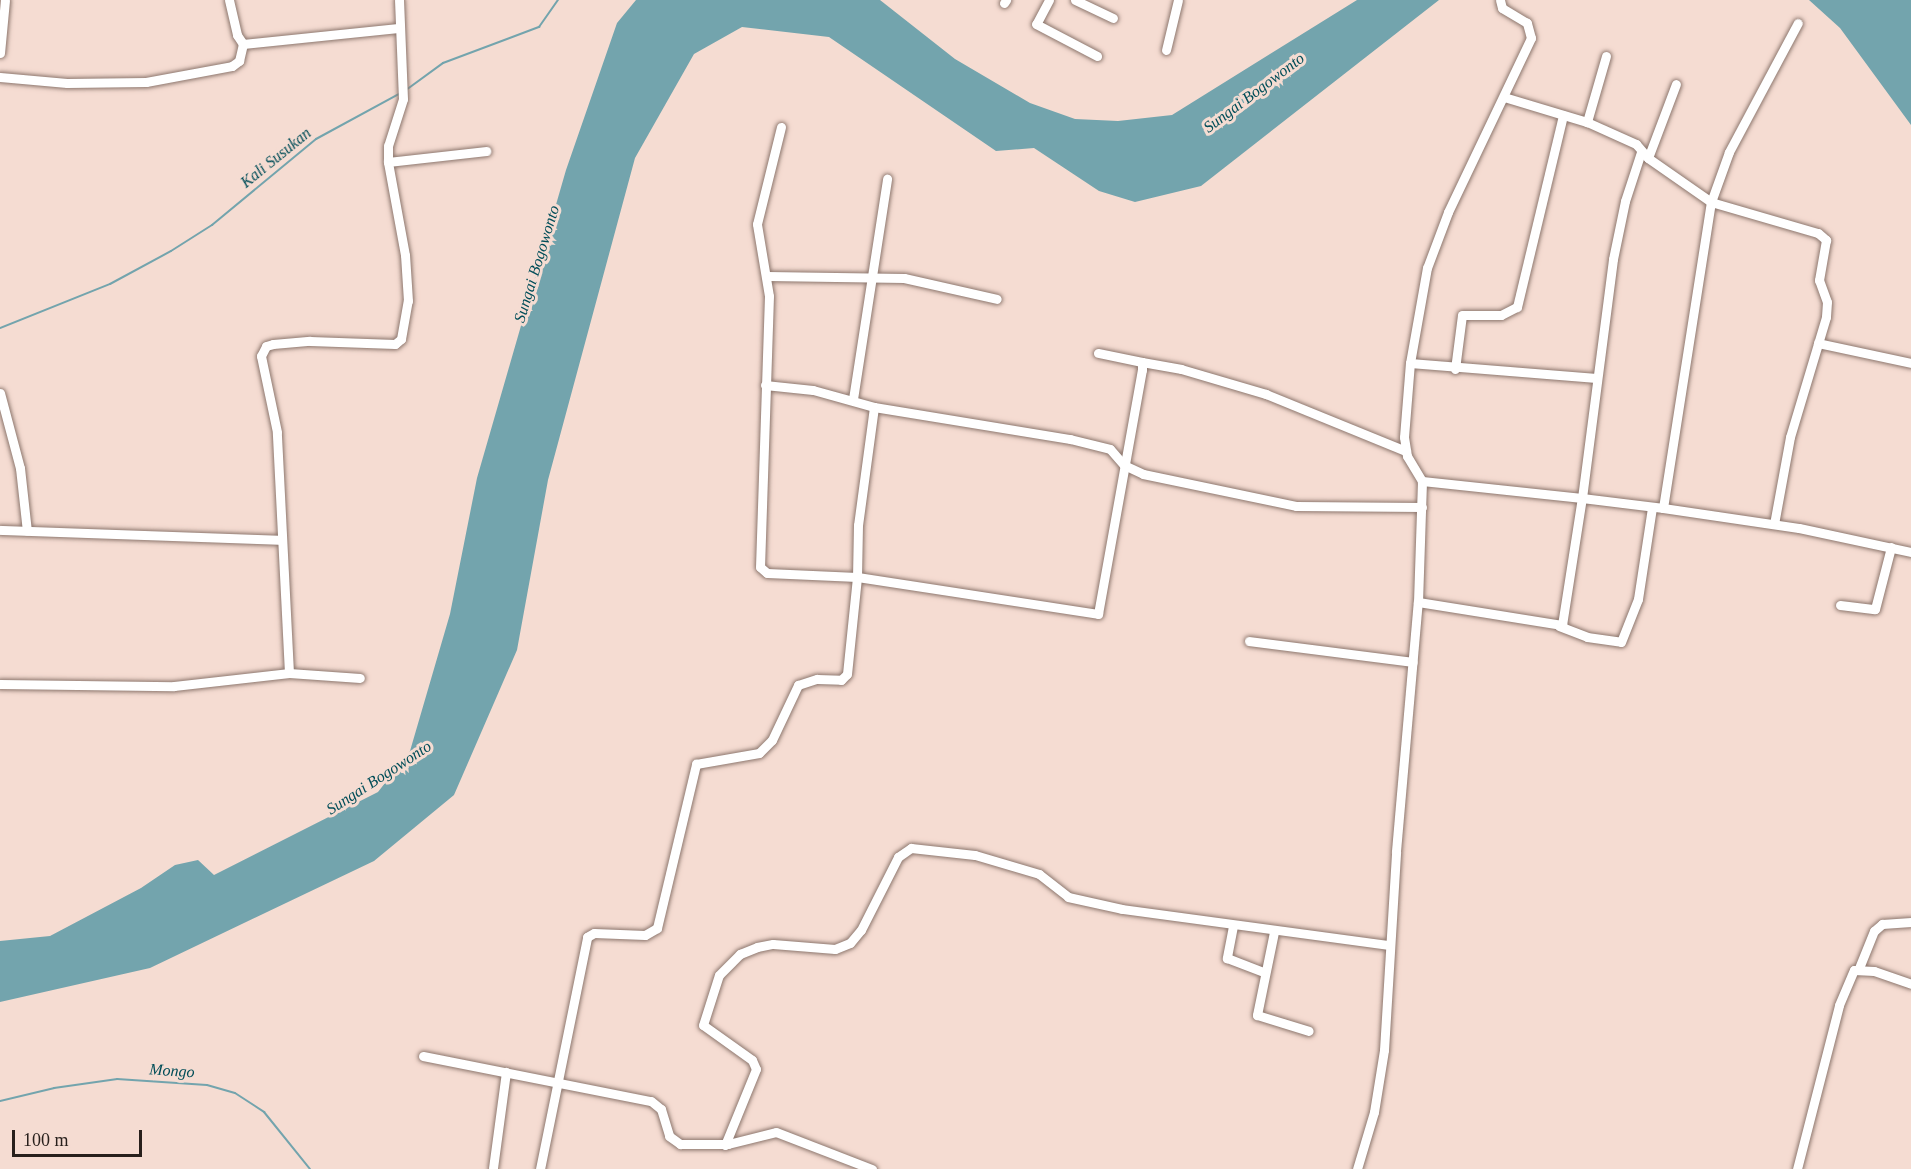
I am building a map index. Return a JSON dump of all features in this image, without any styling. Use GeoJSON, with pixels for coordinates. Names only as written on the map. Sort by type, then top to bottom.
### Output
{"type":"FeatureCollection","features":[{"type":"Feature","properties":{"kind":"street"},"geometry":{"type":"LineString","coordinates":[[0,53],[5,0]]}},
{"type":"Feature","properties":{"kind":"street"},"geometry":{"type":"LineString","coordinates":[[0,77],[67,83],[146,82],[232,66],[239,61],[243,44],[237,35],[229,0]]}},
{"type":"Feature","properties":{"kind":"street"},"geometry":{"type":"LineString","coordinates":[[289,673],[277,432],[261,356],[266,346],[273,344],[310,341],[395,345],[402,339],[408,301],[405,255],[388,162],[388,146],[403,99],[398,28],[399,0]]}},
{"type":"Feature","properties":{"kind":"street"},"geometry":{"type":"LineString","coordinates":[[1049,0],[1036,24],[1098,56]]}},
{"type":"Feature","properties":{"kind":"street"},"geometry":{"type":"LineString","coordinates":[[1075,0],[1113,18]]}},
{"type":"Feature","properties":{"kind":"street"},"geometry":{"type":"LineString","coordinates":[[1166,50],[1178,0]]}},
{"type":"Feature","properties":{"kind":"street"},"geometry":{"type":"LineString","coordinates":[[1357,1169],[1379,1087],[1418,602],[1422,481],[1406,451],[1410,363],[1427,268],[1448,212],[1531,38],[1527,23],[1502,8],[1500,0]]}},
{"type":"Feature","properties":{"kind":"street"},"geometry":{"type":"LineString","coordinates":[[1663,508],[1711,202],[1729,152],[1798,23]]}},
{"type":"Feature","properties":{"kind":"street"},"geometry":{"type":"LineString","coordinates":[[243,44],[398,28]]}},
{"type":"Feature","properties":{"kind":"street"},"geometry":{"type":"LineString","coordinates":[[1587,122],[1606,56]]}},
{"type":"Feature","properties":{"kind":"street"},"geometry":{"type":"LineString","coordinates":[[1560,626],[1564,621],[1613,259],[1625,201],[1676,84]]}},
{"type":"Feature","properties":{"kind":"street"},"geometry":{"type":"LineString","coordinates":[[1504,97],[1587,122],[1636,144],[1644,155],[1711,202],[1818,233],[1826,240],[1818,280],[1827,302],[1818,343],[1790,437],[1774,524]]}},
{"type":"Feature","properties":{"kind":"street"},"geometry":{"type":"LineString","coordinates":[[1455,369],[1462,315],[1501,315],[1517,307],[1563,115]]}},
{"type":"Feature","properties":{"kind":"street"},"geometry":{"type":"LineString","coordinates":[[781,128],[757,224],[767,276],[761,569],[767,573],[857,577],[1098,614],[1142,363]]}},
{"type":"Feature","properties":{"kind":"street"},"geometry":{"type":"LineString","coordinates":[[388,162],[486,151]]}},
{"type":"Feature","properties":{"kind":"street"},"geometry":{"type":"LineString","coordinates":[[853,399],[874,278],[887,179]]}},
{"type":"Feature","properties":{"kind":"street"},"geometry":{"type":"LineString","coordinates":[[767,276],[904,278],[997,299]]}},
{"type":"Feature","properties":{"kind":"street"},"geometry":{"type":"LineString","coordinates":[[1818,343],[1911,363]]}},
{"type":"Feature","properties":{"kind":"street"},"geometry":{"type":"LineString","coordinates":[[1098,353],[1181,369],[1266,394],[1406,451]]}},
{"type":"Feature","properties":{"kind":"street"},"geometry":{"type":"LineString","coordinates":[[1410,363],[1455,369],[1596,378]]}},
{"type":"Feature","properties":{"kind":"street"},"geometry":{"type":"LineString","coordinates":[[765,386],[853,399],[874,407],[1070,439],[1110,449],[1124,465],[1143,474],[1296,506],[1422,507]]}},
{"type":"Feature","properties":{"kind":"street"},"geometry":{"type":"LineString","coordinates":[[0,393],[20,468],[27,531]]}},
{"type":"Feature","properties":{"kind":"street"},"geometry":{"type":"LineString","coordinates":[[540,1169],[584,941],[590,934],[645,935],[657,928],[696,764],[759,753],[772,741],[798,685],[846,676],[857,577],[858,525],[874,407]]}},
{"type":"Feature","properties":{"kind":"street"},"geometry":{"type":"LineString","coordinates":[[1422,481],[1663,508],[1774,524],[1911,552]]}},
{"type":"Feature","properties":{"kind":"street"},"geometry":{"type":"LineString","coordinates":[[1418,602],[1560,626],[1587,637],[1621,642],[1638,599],[1652,507]]}},
{"type":"Feature","properties":{"kind":"street"},"geometry":{"type":"LineString","coordinates":[[0,530],[281,540]]}},
{"type":"Feature","properties":{"kind":"street"},"geometry":{"type":"LineString","coordinates":[[1840,604],[1875,609],[1891,547]]}},
{"type":"Feature","properties":{"kind":"street"},"geometry":{"type":"LineString","coordinates":[[1250,641],[1413,662]]}},
{"type":"Feature","properties":{"kind":"street"},"geometry":{"type":"LineString","coordinates":[[0,684],[174,686],[289,673],[360,678]]}},
{"type":"Feature","properties":{"kind":"street"},"geometry":{"type":"LineString","coordinates":[[725,1145],[756,1069],[752,1060],[703,1025],[719,975],[740,954],[757,947],[772,944],[835,948],[850,943],[861,930],[898,857],[906,850],[917,847],[975,855],[1039,874],[1068,897],[1233,926],[1389,945]]}},
{"type":"Feature","properties":{"kind":"street"},"geometry":{"type":"LineString","coordinates":[[1860,968],[1874,931],[1882,924],[1911,922]]}},
{"type":"Feature","properties":{"kind":"street"},"geometry":{"type":"LineString","coordinates":[[1233,926],[1227,958],[1264,972]]}},
{"type":"Feature","properties":{"kind":"street"},"geometry":{"type":"LineString","coordinates":[[1274,932],[1257,1015],[1309,1031]]}},
{"type":"Feature","properties":{"kind":"street"},"geometry":{"type":"LineString","coordinates":[[1797,1169],[1839,1005],[1854,970],[1860,968],[1911,984]]}},
{"type":"Feature","properties":{"kind":"street"},"geometry":{"type":"LineString","coordinates":[[423,1056],[651,1101],[661,1109],[672,1139],[687,1145],[725,1145],[776,1132],[872,1169]]}},
{"type":"Feature","properties":{"kind":"street"},"geometry":{"type":"LineString","coordinates":[[493,1168],[506,1072]]}},
{"type":"Feature","properties":{"kind":"water","name":"Sungai Bogowonto"},"geometry":{"type":"Polygon","coordinates":[[[636,0],[880,0],[955,59],[1030,103],[1075,119],[1118,121],[1172,115],[1357,0],[1439,0],[1201,186],[1135,202],[1099,191],[1034,148],[996,151],[829,37],[742,27],[694,54],[635,158],[548,480],[517,650],[454,795],[374,861],[150,968],[0,1002],[0,941],[50,936],[141,888],[175,865],[198,860],[214,875],[378,792],[410,751],[450,614],[477,478],[566,170],[617,23],[636,0]]]}},
{"type":"Feature","properties":{"kind":"water"},"geometry":{"type":"Polygon","coordinates":[[[1809,0],[1911,0],[1911,125],[1840,28],[1809,0]]]}},
{"type":"Feature","properties":{"kind":"waterway","name":"Kali Susukan"},"geometry":{"type":"LineString","coordinates":[[406,90],[443,63],[539,27],[558,0]]}},
{"type":"Feature","properties":{"kind":"waterway","name":"Kali Susukan"},"geometry":{"type":"LineString","coordinates":[[0,328],[110,284],[171,251],[212,225],[316,139],[399,94]]}},
{"type":"Feature","properties":{"kind":"waterway","name":"Mongo"},"geometry":{"type":"LineString","coordinates":[[0,1101],[54,1088],[117,1079],[207,1085],[235,1093],[264,1112],[310,1169]]}}]}
